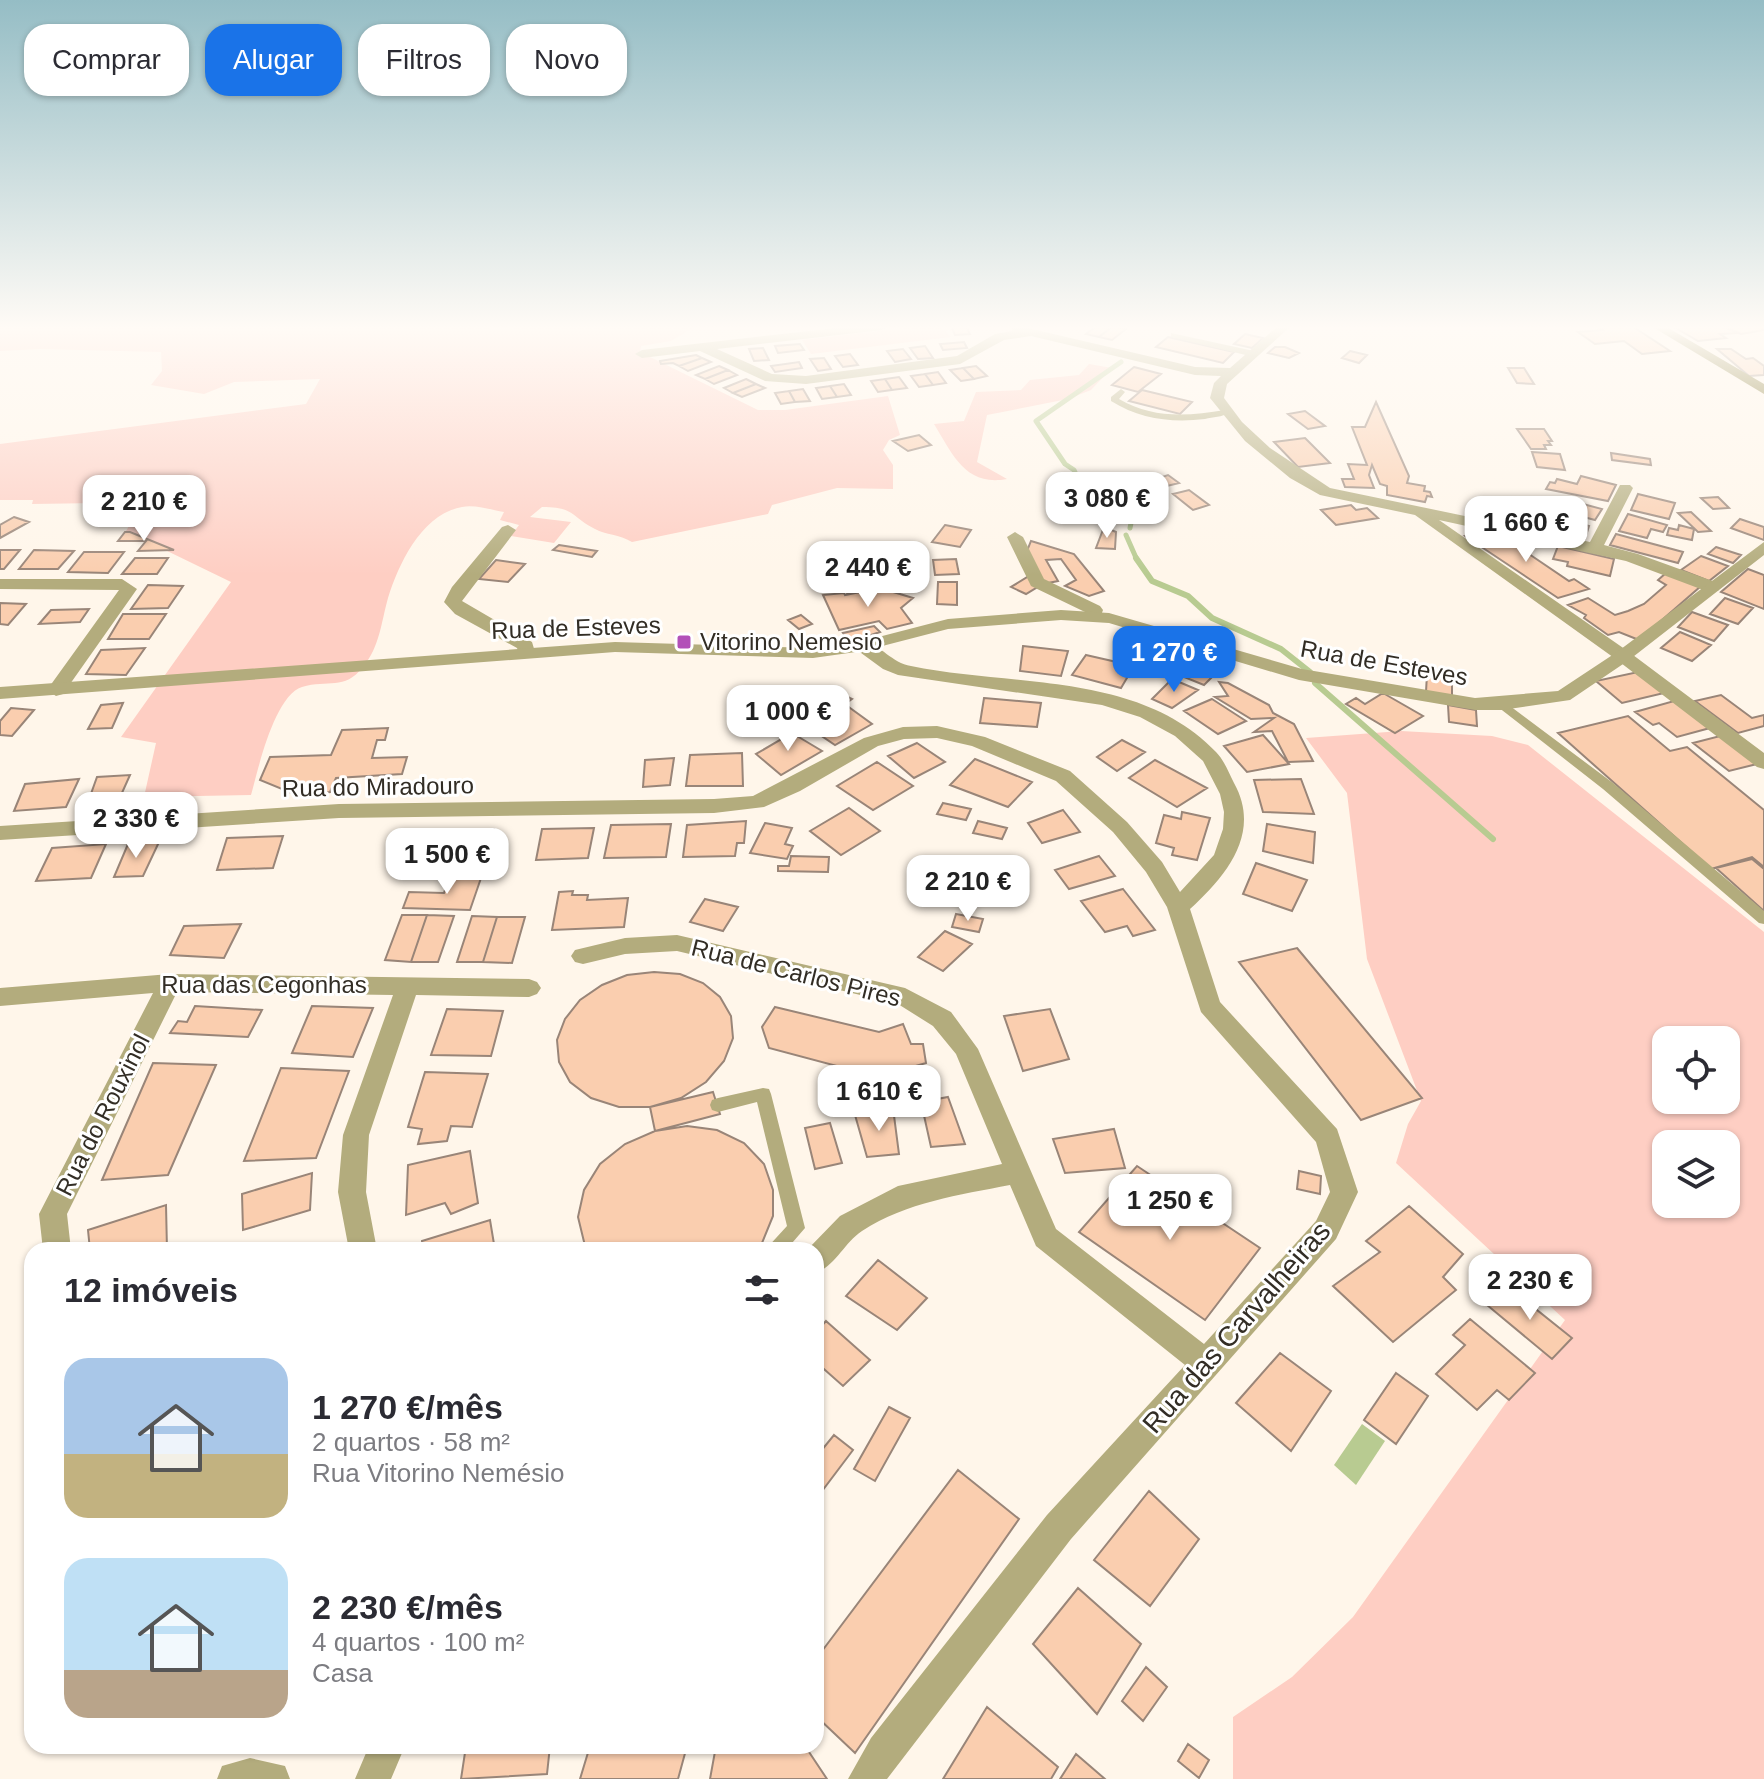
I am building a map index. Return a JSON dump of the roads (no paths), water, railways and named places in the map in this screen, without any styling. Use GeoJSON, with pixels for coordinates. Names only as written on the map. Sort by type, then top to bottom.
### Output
{"type":"FeatureCollection","features":[{"type":"Feature","properties":{"kind":"street"},"geometry":{"type":"LineString","coordinates":[[1223,409],[1298,479],[1325,492],[1632,557],[1712,587]]}},
{"type":"Feature","properties":{"kind":"street"},"geometry":{"type":"LineString","coordinates":[[1595,548],[1625,488]]}},
{"type":"Feature","properties":{"kind":"street"},"geometry":{"type":"LineString","coordinates":[[1418,513],[1623,656],[1764,763]]}},
{"type":"Feature","properties":{"kind":"street"},"geometry":{"type":"LineString","coordinates":[[508,530],[458,591],[453,602],[461,610],[526,646],[526,652]]}},
{"type":"Feature","properties":{"kind":"street"},"geometry":{"type":"LineString","coordinates":[[1015,537],[1037,582],[1094,610],[1093,617]]}},
{"type":"Feature","properties":{"kind":"street","name":"Rua de Esteves"},"geometry":{"type":"LineString","coordinates":[[0,693],[615,647],[813,653],[863,646],[948,624],[1061,615],[1093,617],[1151,629],[1299,674],[1475,704],[1502,704],[1563,696],[1623,656],[1764,547]]}},
{"type":"Feature","properties":{"kind":"street"},"geometry":{"type":"LineString","coordinates":[[0,584],[122,584],[128,589],[56,690]]}},
{"type":"Feature","properties":{"kind":"street"},"geometry":{"type":"LineString","coordinates":[[863,646],[894,668],[975,683],[1081,694],[1136,708],[1186,735],[1222,771],[1236,812],[1229,844],[1215,873],[1178,907]]}},
{"type":"Feature","properties":{"kind":"street","name":"Rua das Carvalheiras"},"geometry":{"type":"LineString","coordinates":[[757,802],[793,786],[871,742],[903,733],[937,732],[978,741],[1063,776],[1120,827],[1154,867],[1178,907],[1209,1006],[1328,1137],[1344,1192],[1326,1230],[1059,1527],[884,1751],[866,1779]]}},
{"type":"Feature","properties":{"kind":"street","name":"Rua do Miradouro"},"geometry":{"type":"LineString","coordinates":[[0,833],[339,811],[683,807],[757,802]]}},
{"type":"Feature","properties":{"kind":"street","name":"Rua de Carlos Pires"},"geometry":{"type":"LineString","coordinates":[[583,956],[625,946],[677,943],[905,997],[942,1019],[966,1049],[1046,1237],[1207,1364]]}},
{"type":"Feature","properties":{"kind":"street","name":"Rua das Cegonhas"},"geometry":{"type":"LineString","coordinates":[[0,997],[170,983],[529,988]]}},
{"type":"Feature","properties":{"kind":"street","name":"Rua do Rouxinol"},"geometry":{"type":"LineString","coordinates":[[56,1242],[53,1214],[170,983]]}},
{"type":"Feature","properties":{"kind":"street"},"geometry":{"type":"LineString","coordinates":[[361,1242],[352,1192],[356,1135],[408,985]]}},
{"type":"Feature","properties":{"kind":"street"},"geometry":{"type":"LineString","coordinates":[[824,1252],[850,1224],[908,1194],[1018,1172]]}},
{"type":"Feature","properties":{"kind":"street"},"geometry":{"type":"LineString","coordinates":[[373,1779],[384,1754]]}},
{"type":"Feature","properties":{"kind":"street"},"geometry":{"type":"LineString","coordinates":[[235,1779],[250,1776],[272,1779]]}},
{"type":"Feature","properties":{"kind":"lane"},"geometry":{"type":"LineString","coordinates":[[1128,409],[1156,417],[1182,419],[1225,413]]}},
{"type":"Feature","properties":{"kind":"lane"},"geometry":{"type":"LineString","coordinates":[[1502,704],[1608,786],[1764,919]]}},
{"type":"Feature","properties":{"kind":"lane"},"geometry":{"type":"LineString","coordinates":[[718,1105],[763,1094],[796,1228],[782,1242]]}},
{"type":"Feature","properties":{"kind":"waterway"},"geometry":{"type":"LineString","coordinates":[[1053,409],[1036,421],[1065,464],[1074,470],[1082,488],[1131,523],[1130,528]]}},
{"type":"Feature","properties":{"kind":"waterway"},"geometry":{"type":"LineString","coordinates":[[1126,535],[1136,558]]}},
{"type":"Feature","properties":{"kind":"waterway"},"geometry":{"type":"LineString","coordinates":[[1136,558],[1152,581],[1188,596],[1212,618],[1281,649],[1310,672]]}},
{"type":"Feature","properties":{"kind":"waterway"},"geometry":{"type":"LineString","coordinates":[[1315,683],[1493,839]]}},
{"type":"Feature","properties":{"kind":"place","name":"Vitorino Nemesio"},"geometry":{"type":"Point","coordinates":[684,642]}}]}
